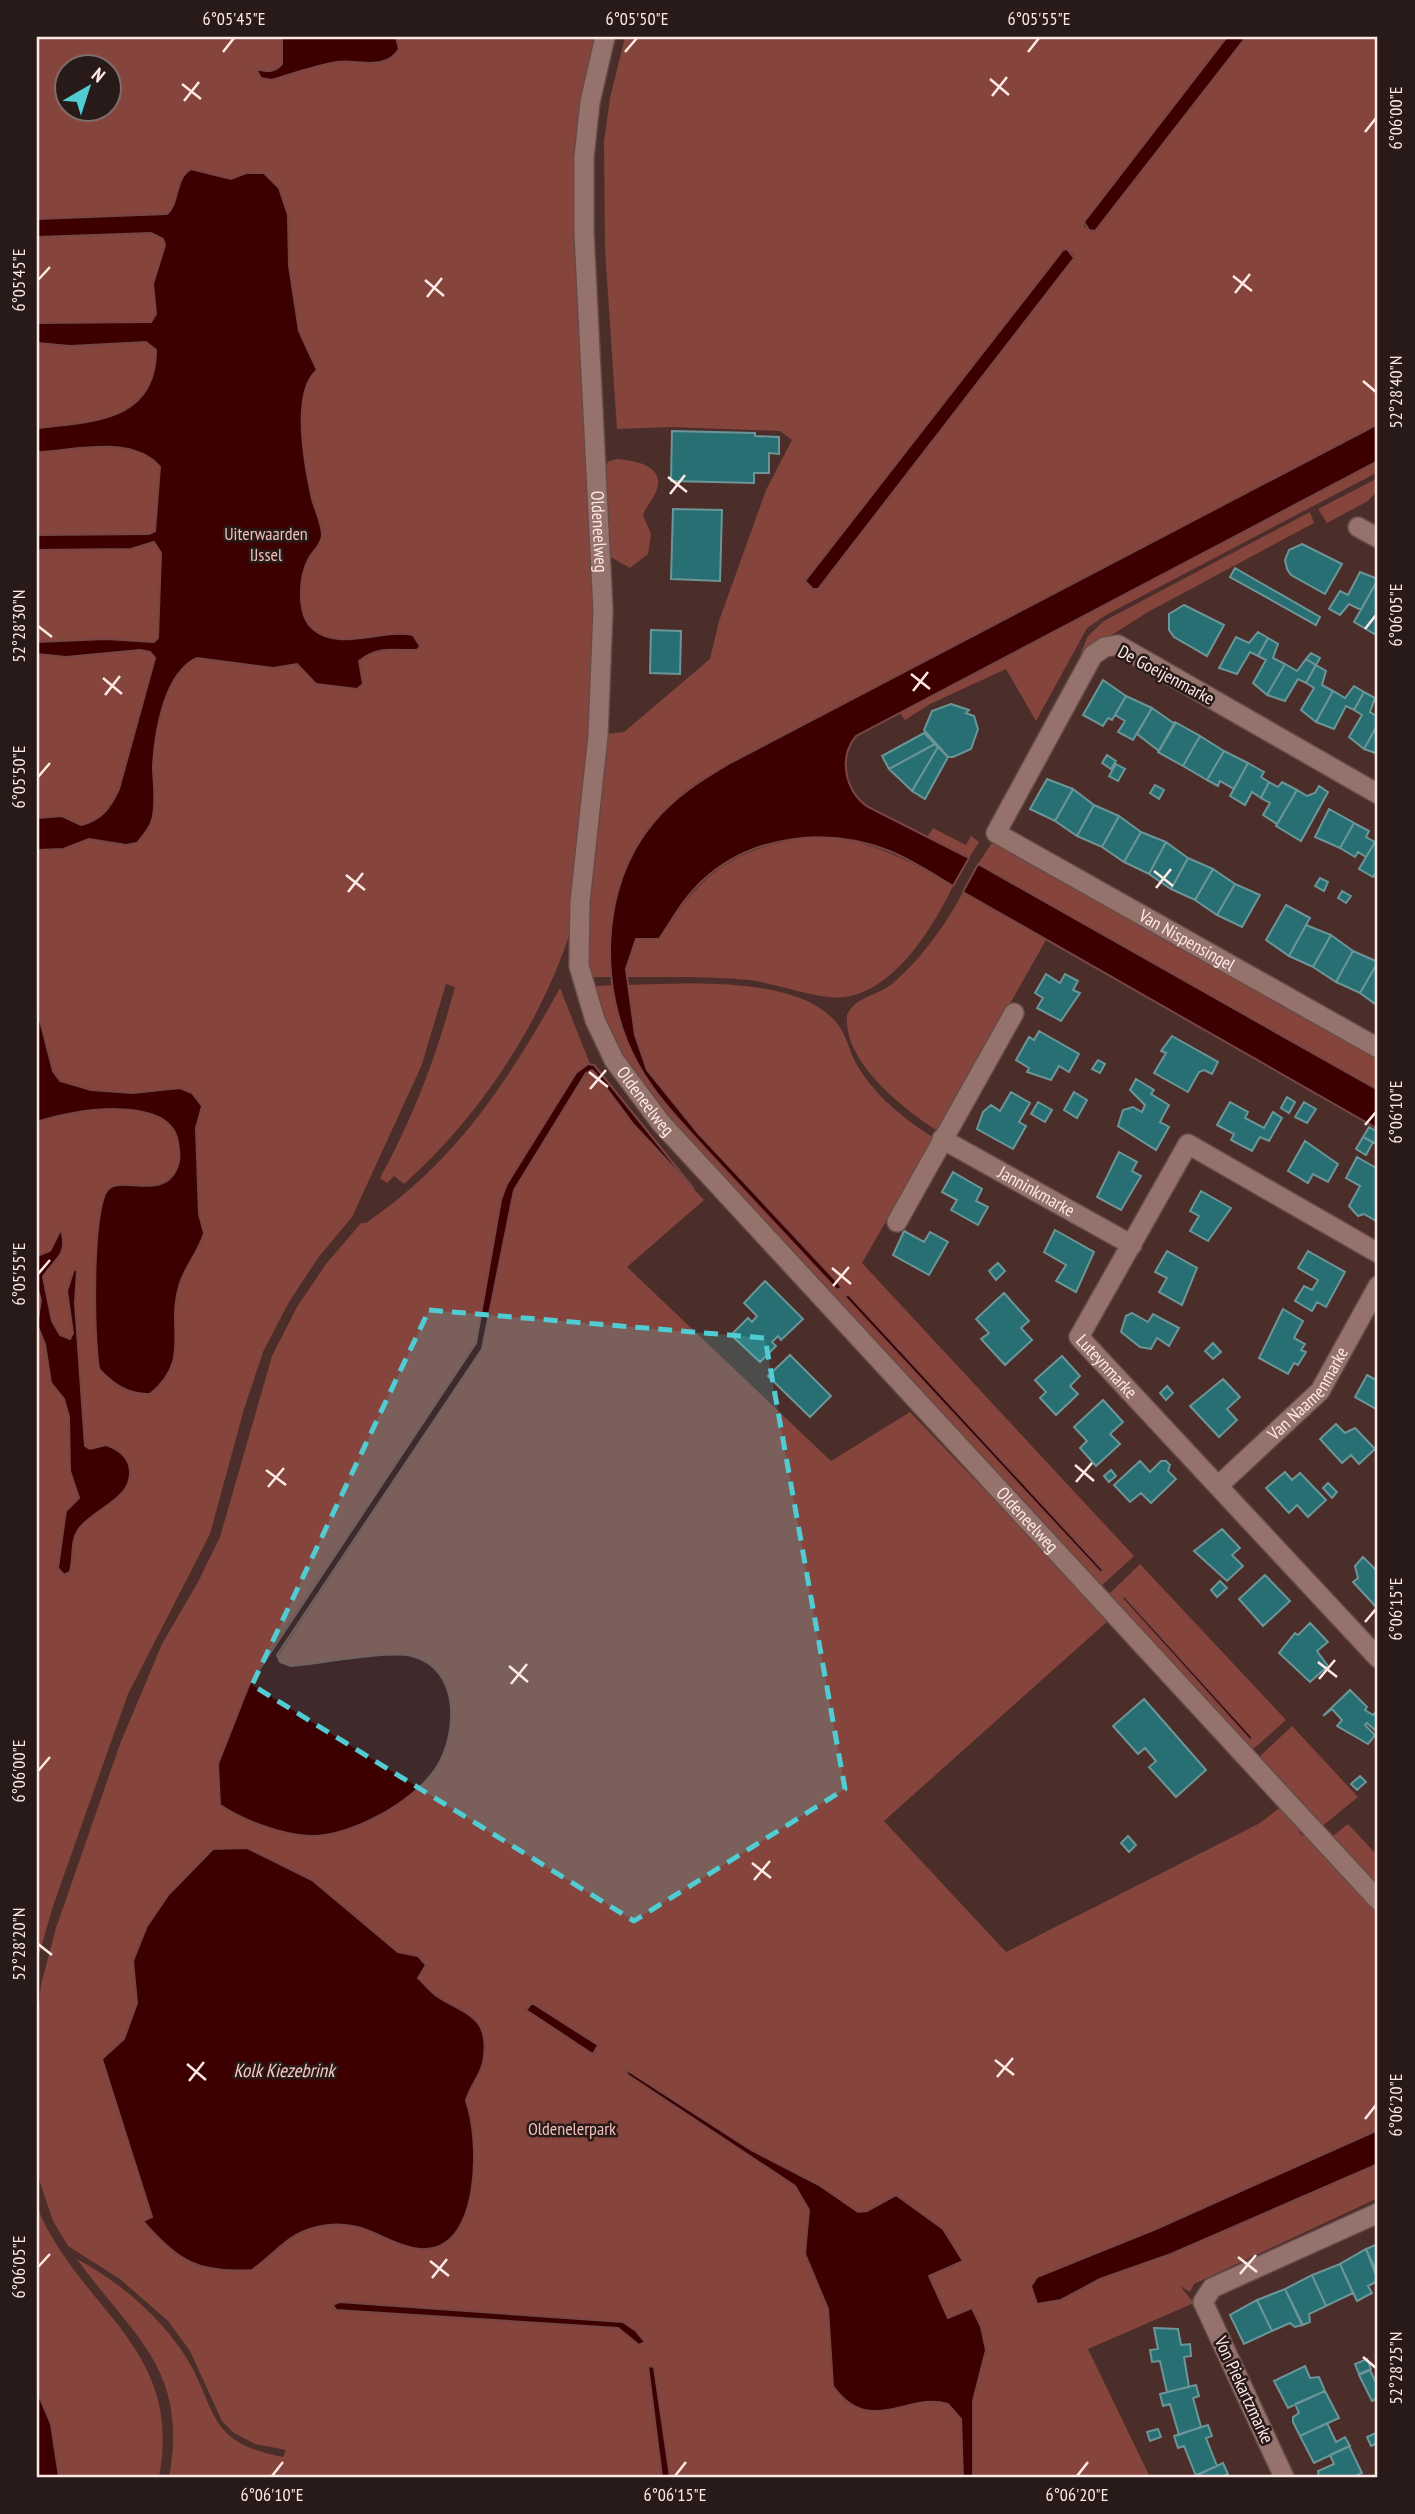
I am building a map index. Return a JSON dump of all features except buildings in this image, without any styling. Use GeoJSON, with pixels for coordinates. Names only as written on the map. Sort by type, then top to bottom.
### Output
{"type":"FeatureCollection","features":[{"type":"Feature","properties":{"kind":"street","name":"Oldeneelweg"},"geometry":{"type":"LineString","coordinates":[[605,37],[590,102],[583,194],[603,621],[598,736],[580,902],[579,966],[595,1020],[627,1080],[661,1122],[1378,1900]]}},
{"type":"Feature","properties":{"kind":"street"},"geometry":{"type":"LineString","coordinates":[[1358,527],[1378,538]]}},
{"type":"Feature","properties":{"kind":"street","name":"De Goeijenmarke"},"geometry":{"type":"LineString","coordinates":[[996,833],[1093,654],[1105,646],[1118,645],[1378,794]]}},
{"type":"Feature","properties":{"kind":"street","name":"Van Nispensingel"},"geometry":{"type":"LineString","coordinates":[[996,833],[1378,1048]]}},
{"type":"Feature","properties":{"kind":"street"},"geometry":{"type":"LineString","coordinates":[[897,1222],[1014,1013]]}},
{"type":"Feature","properties":{"kind":"street","name":"Janninkmarke"},"geometry":{"type":"LineString","coordinates":[[942,1139],[1132,1245]]}},
{"type":"Feature","properties":{"kind":"street","name":"Luteynmarke"},"geometry":{"type":"LineString","coordinates":[[1378,1253],[1188,1144],[1079,1337],[1378,1658]]}},
{"type":"Feature","properties":{"kind":"street","name":"Van Naamenmarke"},"geometry":{"type":"LineString","coordinates":[[1218,1486],[1320,1391],[1378,1286]]}},
{"type":"Feature","properties":{"kind":"street","name":"Von Piekartzmarke"},"geometry":{"type":"LineString","coordinates":[[1284,2477],[1203,2302],[1212,2288],[1378,2213]]}},
{"type":"Feature","properties":{"kind":"highlighted area"},"geometry":{"type":"Polygon","coordinates":[[[429,1310],[765,1338],[845,1789],[634,1921],[252,1685],[429,1310]]]}},
{"type":"Feature","properties":{"kind":"green space","name":"Uiterwaarden IJssel"},"geometry":{"type":"Polygon","coordinates":[[[37,37],[597,37],[586,80],[604,643],[570,933],[541,1003],[503,1069],[481,1100],[457,1130],[404,1184],[394,1176],[387,1183],[380,1178],[414,1108],[448,1012],[455,987],[446,984],[421,1067],[352,1217],[318,1258],[289,1302],[263,1352],[244,1409],[210,1534],[128,1694],[53,1906],[37,1962],[37,37]]]}},
{"type":"Feature","properties":{"kind":"green space"},"geometry":{"type":"Polygon","coordinates":[[[625,37],[1227,37],[1084,222],[1084,226],[1091,232],[1246,37],[1378,37],[1378,424],[699,781],[673,802],[651,826],[634,853],[618,895],[613,977],[590,977],[587,922],[604,734],[624,732],[710,659],[719,621],[766,490],[792,440],[780,431],[671,427],[617,429],[605,249],[604,142],[610,98],[625,37]],[[1063,250],[805,583],[818,589],[1074,258],[1073,254],[1063,250]]]}},
{"type":"Feature","properties":{"kind":"green space"},"geometry":{"type":"Polygon","coordinates":[[[617,459],[648,467],[654,471],[658,485],[643,515],[651,534],[648,554],[630,568],[607,555],[603,469],[609,461],[617,459]]]}},
{"type":"Feature","properties":{"kind":"green space"},"geometry":{"type":"Polygon","coordinates":[[[1378,461],[1378,472],[1106,615],[1087,628],[1036,721],[1006,669],[930,704],[905,720],[900,713],[1378,461]]]}},
{"type":"Feature","properties":{"kind":"green space"},"geometry":{"type":"Polygon","coordinates":[[[1378,478],[1378,490],[1368,501],[1327,523],[1318,509],[1378,478]]]}},
{"type":"Feature","properties":{"kind":"green space"},"geometry":{"type":"Polygon","coordinates":[[[1310,512],[1314,523],[1148,612],[1080,655],[1088,636],[1104,621],[1310,512]]]}},
{"type":"Feature","properties":{"kind":"green space"},"geometry":{"type":"Polygon","coordinates":[[[933,828],[966,845],[971,836],[979,842],[969,858],[927,837],[933,828]]]}},
{"type":"Feature","properties":{"kind":"green space"},"geometry":{"type":"Polygon","coordinates":[[[812,836],[832,837],[868,845],[920,867],[953,886],[920,942],[888,977],[870,989],[850,996],[829,997],[750,980],[627,977],[628,957],[636,939],[659,939],[690,896],[722,867],[760,848],[812,836]]]}},
{"type":"Feature","properties":{"kind":"green space"},"geometry":{"type":"Polygon","coordinates":[[[1000,843],[1378,1057],[1378,1090],[978,864],[991,844],[1000,843]]]}},
{"type":"Feature","properties":{"kind":"green space"},"geometry":{"type":"Polygon","coordinates":[[[963,892],[1046,940],[938,1131],[893,1097],[865,1067],[848,1033],[847,1015],[861,1000],[892,984],[913,964],[949,917],[963,892]]]}},
{"type":"Feature","properties":{"kind":"green space"},"geometry":{"type":"Polygon","coordinates":[[[613,985],[628,1041],[652,1085],[837,1290],[840,1285],[698,1133],[654,1080],[643,1063],[635,1035],[628,985],[741,986],[771,990],[822,1009],[839,1026],[864,1077],[901,1115],[934,1138],[862,1263],[1134,1556],[1099,1588],[692,1148],[616,1049],[593,990],[598,986],[613,985]],[[848,1294],[845,1297],[1101,1573],[1102,1570],[848,1294]]]}},
{"type":"Feature","properties":{"kind":"green space","name":"Oldenelerpark"},"geometry":{"type":"Polygon","coordinates":[[[560,988],[590,1064],[576,1073],[507,1184],[501,1200],[476,1343],[264,1660],[277,1658],[482,1349],[514,1190],[581,1079],[592,1070],[634,1125],[704,1200],[627,1267],[831,1461],[910,1412],[1109,1620],[884,1821],[1006,1952],[1260,1823],[1282,1806],[1302,1828],[1299,1832],[1302,1836],[1306,1833],[1378,1911],[1378,2198],[1194,2284],[1190,2292],[1180,2286],[1194,2303],[1088,2349],[1150,2477],[169,2477],[173,2440],[171,2408],[163,2381],[152,2357],[136,2334],[77,2259],[121,2288],[148,2311],[172,2337],[194,2371],[216,2419],[225,2431],[238,2442],[257,2450],[283,2457],[286,2450],[255,2444],[234,2433],[222,2421],[190,2351],[168,2321],[120,2279],[68,2246],[53,2221],[37,2173],[37,2027],[41,1985],[56,1928],[120,1744],[162,1644],[198,1582],[220,1537],[272,1356],[297,1307],[326,1264],[361,1223],[366,1223],[398,1199],[427,1173],[477,1118],[520,1056],[560,988]]]}},
{"type":"Feature","properties":{"kind":"green space"},"geometry":{"type":"Polygon","coordinates":[[[1140,1564],[1286,1720],[1250,1752],[1107,1596],[1140,1564]],[[1125,1596],[1122,1599],[1251,1740],[1125,1596]]]}},
{"type":"Feature","properties":{"kind":"green space"},"geometry":{"type":"Polygon","coordinates":[[[1292,1726],[1358,1797],[1320,1828],[1257,1759],[1292,1726]]]}},
{"type":"Feature","properties":{"kind":"green space"},"geometry":{"type":"Polygon","coordinates":[[[1348,1824],[1378,1856],[1378,1891],[1332,1841],[1334,1835],[1348,1824]]]}},
{"type":"Feature","properties":{"kind":"green space"},"geometry":{"type":"Polygon","coordinates":[[[37,2207],[56,2243],[124,2332],[143,2362],[157,2395],[163,2432],[159,2477],[37,2477],[37,2207]]]}},
{"type":"Feature","properties":{"kind":"water"},"geometry":{"type":"Polygon","coordinates":[[[282,37],[396,37],[399,49],[393,56],[379,62],[337,62],[272,80],[261,78],[256,69],[270,71],[282,64],[282,37]]]}},
{"type":"Feature","properties":{"kind":"water"},"geometry":{"type":"Polygon","coordinates":[[[1227,37],[1246,37],[1095,231],[1089,230],[1084,222],[1227,37]]]}},
{"type":"Feature","properties":{"kind":"water"},"geometry":{"type":"Polygon","coordinates":[[[191,169],[231,179],[246,173],[264,173],[279,188],[288,215],[289,266],[299,331],[317,370],[304,395],[302,431],[306,469],[322,538],[309,558],[303,575],[301,595],[304,615],[313,629],[335,639],[401,634],[413,635],[420,646],[417,650],[387,650],[366,656],[359,661],[363,684],[357,689],[316,684],[297,664],[273,668],[197,658],[176,676],[163,705],[154,752],[153,814],[150,826],[142,838],[137,843],[126,845],[89,839],[63,849],[37,850],[37,818],[62,816],[81,825],[100,816],[112,802],[119,789],[155,658],[150,652],[140,650],[66,657],[37,654],[37,642],[106,639],[154,642],[158,638],[161,553],[154,542],[131,549],[37,550],[37,535],[149,534],[155,531],[160,467],[148,457],[119,447],[37,452],[37,428],[98,419],[117,414],[133,405],[145,392],[153,374],[156,350],[146,342],[70,346],[37,343],[37,323],[151,322],[156,314],[153,284],[165,245],[163,239],[151,233],[37,237],[37,219],[167,214],[174,204],[182,179],[191,169]]]}},
{"type":"Feature","properties":{"kind":"water"},"geometry":{"type":"Polygon","coordinates":[[[1067,249],[1074,258],[818,589],[813,589],[805,581],[1063,250],[1067,249]]]}},
{"type":"Feature","properties":{"kind":"water"},"geometry":{"type":"Polygon","coordinates":[[[1378,424],[1378,461],[856,736],[850,745],[846,764],[849,783],[854,792],[868,807],[969,858],[953,886],[892,852],[867,844],[817,837],[791,839],[743,854],[720,867],[688,896],[659,939],[636,939],[626,969],[635,1035],[647,1070],[698,1133],[840,1285],[841,1288],[837,1290],[684,1125],[646,1077],[625,1036],[611,973],[610,940],[614,908],[622,878],[635,849],[653,823],[671,804],[732,762],[1378,424]]]}},
{"type":"Feature","properties":{"kind":"water"},"geometry":{"type":"Polygon","coordinates":[[[978,864],[1378,1090],[1378,1129],[963,892],[978,864]]]}},
{"type":"Feature","properties":{"kind":"water"},"geometry":{"type":"Polygon","coordinates":[[[37,1009],[53,1071],[60,1081],[91,1090],[133,1093],[180,1088],[192,1093],[202,1106],[196,1128],[199,1214],[204,1233],[180,1283],[176,1299],[176,1342],[171,1368],[150,1394],[135,1393],[122,1388],[99,1369],[95,1306],[98,1230],[105,1194],[110,1187],[161,1184],[170,1178],[177,1168],[178,1142],[171,1127],[157,1117],[139,1111],[94,1110],[37,1122],[37,1009]]]}},
{"type":"Feature","properties":{"kind":"water"},"geometry":{"type":"Polygon","coordinates":[[[588,1064],[594,1065],[694,1189],[634,1125],[595,1073],[592,1070],[586,1073],[514,1190],[482,1349],[277,1655],[280,1662],[291,1666],[387,1655],[412,1656],[428,1663],[440,1674],[451,1704],[451,1721],[443,1754],[426,1781],[397,1805],[343,1831],[325,1835],[298,1835],[251,1821],[220,1805],[218,1764],[249,1685],[476,1343],[501,1200],[507,1184],[576,1073],[588,1064]]]}},
{"type":"Feature","properties":{"kind":"water"},"geometry":{"type":"Polygon","coordinates":[[[61,1229],[61,1252],[43,1277],[52,1321],[60,1335],[70,1339],[73,1333],[67,1291],[74,1269],[77,1271],[75,1303],[85,1446],[90,1449],[106,1445],[115,1449],[125,1458],[130,1471],[125,1490],[78,1530],[70,1572],[64,1575],[58,1568],[66,1511],[79,1498],[70,1471],[69,1417],[64,1399],[51,1383],[45,1344],[37,1325],[41,1300],[37,1287],[37,1256],[50,1251],[61,1229]]]}},
{"type":"Feature","properties":{"kind":"water"},"geometry":{"type":"Polygon","coordinates":[[[848,1294],[1103,1570],[1101,1573],[845,1297],[848,1294]]]}},
{"type":"Feature","properties":{"kind":"water"},"geometry":{"type":"Polygon","coordinates":[[[1124,1596],[1253,1738],[1250,1740],[1122,1598],[1124,1596]]]}},
{"type":"Feature","properties":{"kind":"water","name":"Kolk Kiezebrink"},"geometry":{"type":"Polygon","coordinates":[[[247,1848],[312,1880],[398,1952],[418,1956],[426,1965],[418,1978],[435,1995],[473,2017],[483,2032],[483,2062],[466,2101],[473,2140],[472,2191],[465,2214],[455,2233],[440,2246],[420,2249],[409,2247],[354,2226],[328,2225],[294,2236],[252,2270],[217,2270],[190,2262],[178,2255],[143,2221],[152,2217],[102,2059],[124,2039],[137,2003],[133,1961],[147,1926],[169,1894],[213,1849],[247,1848]]]}},
{"type":"Feature","properties":{"kind":"water"},"geometry":{"type":"Polygon","coordinates":[[[532,2003],[598,2045],[593,2054],[526,2010],[532,2003]]]}},
{"type":"Feature","properties":{"kind":"water"},"geometry":{"type":"Polygon","coordinates":[[[625,2069],[751,2150],[819,2185],[858,2212],[867,2211],[896,2195],[943,2229],[963,2261],[929,2276],[948,2318],[972,2308],[981,2327],[986,2350],[973,2401],[973,2477],[963,2477],[961,2419],[948,2404],[933,2402],[890,2410],[861,2409],[847,2401],[833,2386],[828,2309],[805,2254],[809,2210],[795,2186],[628,2075],[625,2069]]]}},
{"type":"Feature","properties":{"kind":"water"},"geometry":{"type":"Polygon","coordinates":[[[1378,2130],[1378,2164],[1171,2254],[1100,2279],[1061,2300],[1037,2304],[1031,2286],[1037,2277],[1156,2229],[1378,2130]]]}},
{"type":"Feature","properties":{"kind":"water"},"geometry":{"type":"Polygon","coordinates":[[[339,2302],[623,2322],[645,2342],[639,2345],[618,2328],[336,2310],[333,2305],[339,2302]]]}},
{"type":"Feature","properties":{"kind":"water"},"geometry":{"type":"Polygon","coordinates":[[[648,2366],[654,2367],[670,2477],[662,2477],[648,2366]]]}},
{"type":"Feature","properties":{"kind":"water"},"geometry":{"type":"Polygon","coordinates":[[[37,2391],[51,2424],[59,2477],[37,2477],[37,2391]]]}}]}
